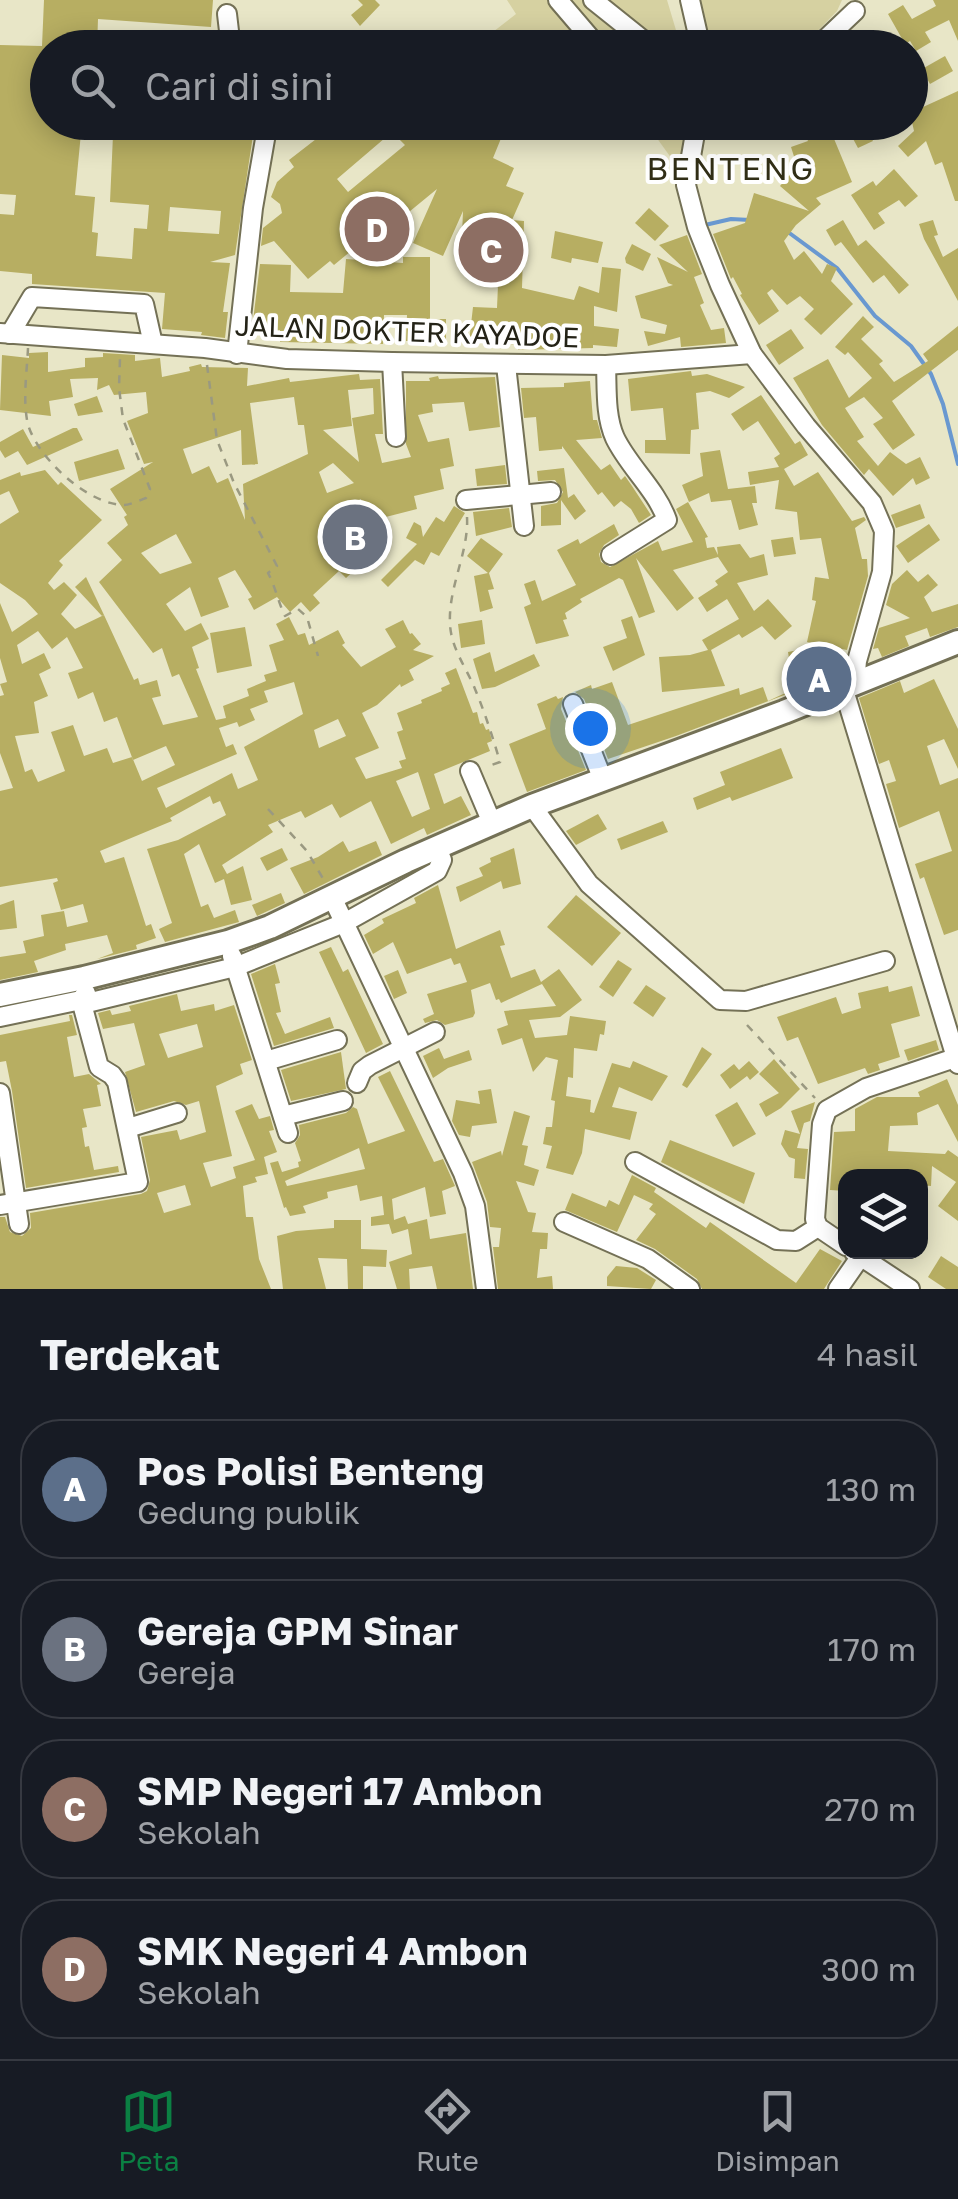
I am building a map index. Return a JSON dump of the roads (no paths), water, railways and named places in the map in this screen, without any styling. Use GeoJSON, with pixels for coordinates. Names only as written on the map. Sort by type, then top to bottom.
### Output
{"type":"FeatureCollection","features":[{"type":"Feature","properties":{"kind":"main road"},"geometry":{"type":"LineString","coordinates":[[0,995],[83,994],[270,927],[532,806],[958,642]]}},
{"type":"Feature","properties":{"kind":"street"},"geometry":{"type":"LineString","coordinates":[[558,0],[584,30]]}},
{"type":"Feature","properties":{"kind":"street"},"geometry":{"type":"LineString","coordinates":[[593,0],[630,30]]}},
{"type":"Feature","properties":{"kind":"street"},"geometry":{"type":"LineString","coordinates":[[690,0],[697,30]]}},
{"type":"Feature","properties":{"kind":"street"},"geometry":{"type":"LineString","coordinates":[[835,30],[856,11]]}},
{"type":"Feature","properties":{"kind":"street"},"geometry":{"type":"LineString","coordinates":[[227,14],[229,30]]}},
{"type":"Feature","properties":{"kind":"street"},"geometry":{"type":"LineString","coordinates":[[237,354],[252,208],[265,140]]}},
{"type":"Feature","properties":{"kind":"street"},"geometry":{"type":"LineString","coordinates":[[693,140],[686,171],[689,202],[712,266],[752,354],[806,426],[872,503],[884,531],[882,572],[849,684],[957,1061],[866,1088],[826,1110],[815,1212],[818,1227],[838,1240]]}},
{"type":"Feature","properties":{"kind":"street"},"geometry":{"type":"LineString","coordinates":[[13,334],[32,297],[144,304],[153,344]]}},
{"type":"Feature","properties":{"kind":"street","name":"JALAN DOKTER KAYADOE"},"geometry":{"type":"LineString","coordinates":[[13,334],[205,348],[237,354],[506,366],[606,365],[752,354]]}},
{"type":"Feature","properties":{"kind":"street"},"geometry":{"type":"LineString","coordinates":[[392,362],[396,437]]}},
{"type":"Feature","properties":{"kind":"street"},"geometry":{"type":"LineString","coordinates":[[606,365],[614,437],[660,502],[667,520],[611,555]]}},
{"type":"Feature","properties":{"kind":"street"},"geometry":{"type":"LineString","coordinates":[[506,366],[524,526]]}},
{"type":"Feature","properties":{"kind":"street"},"geometry":{"type":"LineString","coordinates":[[466,500],[551,492]]}},
{"type":"Feature","properties":{"kind":"street"},"geometry":{"type":"LineString","coordinates":[[573,704],[604,780]]}},
{"type":"Feature","properties":{"kind":"street"},"geometry":{"type":"LineString","coordinates":[[470,772],[492,823]]}},
{"type":"Feature","properties":{"kind":"street"},"geometry":{"type":"LineString","coordinates":[[532,806],[589,884],[720,1000],[746,1001],[885,962]]}},
{"type":"Feature","properties":{"kind":"street"},"geometry":{"type":"LineString","coordinates":[[0,1017],[83,994],[236,967],[344,923],[437,871],[442,860],[438,848]]}},
{"type":"Feature","properties":{"kind":"street"},"geometry":{"type":"LineString","coordinates":[[332,897],[475,1206],[486,1289]]}},
{"type":"Feature","properties":{"kind":"street"},"geometry":{"type":"LineString","coordinates":[[228,942],[285,1125],[342,1101]]}},
{"type":"Feature","properties":{"kind":"street"},"geometry":{"type":"LineString","coordinates":[[8,1204],[137,1182],[115,1077],[99,1066],[83,994]]}},
{"type":"Feature","properties":{"kind":"street"},"geometry":{"type":"LineString","coordinates":[[356,1083],[370,1065],[435,1032]]}},
{"type":"Feature","properties":{"kind":"street"},"geometry":{"type":"LineString","coordinates":[[266,1061],[336,1040]]}},
{"type":"Feature","properties":{"kind":"street"},"geometry":{"type":"LineString","coordinates":[[0,1093],[8,1204],[19,1224]]}},
{"type":"Feature","properties":{"kind":"street"},"geometry":{"type":"LineString","coordinates":[[128,1128],[178,1113]]}},
{"type":"Feature","properties":{"kind":"street"},"geometry":{"type":"LineString","coordinates":[[635,1162],[777,1240],[796,1241],[818,1227]]}},
{"type":"Feature","properties":{"kind":"street"},"geometry":{"type":"LineString","coordinates":[[564,1222],[648,1260],[690,1289]]}},
{"type":"Feature","properties":{"kind":"street"},"geometry":{"type":"LineString","coordinates":[[838,1289],[851,1259]]}},
{"type":"Feature","properties":{"kind":"street"},"geometry":{"type":"LineString","coordinates":[[864,1259],[898,1285]]}},
{"type":"Feature","properties":{"kind":"waterway"},"geometry":{"type":"LineString","coordinates":[[705,225],[731,219],[750,220]]}},
{"type":"Feature","properties":{"kind":"waterway"},"geometry":{"type":"LineString","coordinates":[[788,232],[837,268],[875,316],[911,346],[931,374],[943,404],[958,464]]}},
{"type":"Feature","properties":{"kind":"place","name":"SMK Negeri 4 Ambon"},"geometry":{"type":"Point","coordinates":[377,229]}},
{"type":"Feature","properties":{"kind":"place","name":"SMP Negeri 17 Ambon"},"geometry":{"type":"Point","coordinates":[491,250]}},
{"type":"Feature","properties":{"kind":"place","name":"Gereja GPM Sinar"},"geometry":{"type":"Point","coordinates":[355,537]}},
{"type":"Feature","properties":{"kind":"place","name":"Pos Polisi Benteng"},"geometry":{"type":"Point","coordinates":[819,679]}},
{"type":"Feature","properties":{"kind":"district","name":"BENTENG"},"geometry":{"type":"Point","coordinates":[731,168]}}]}
